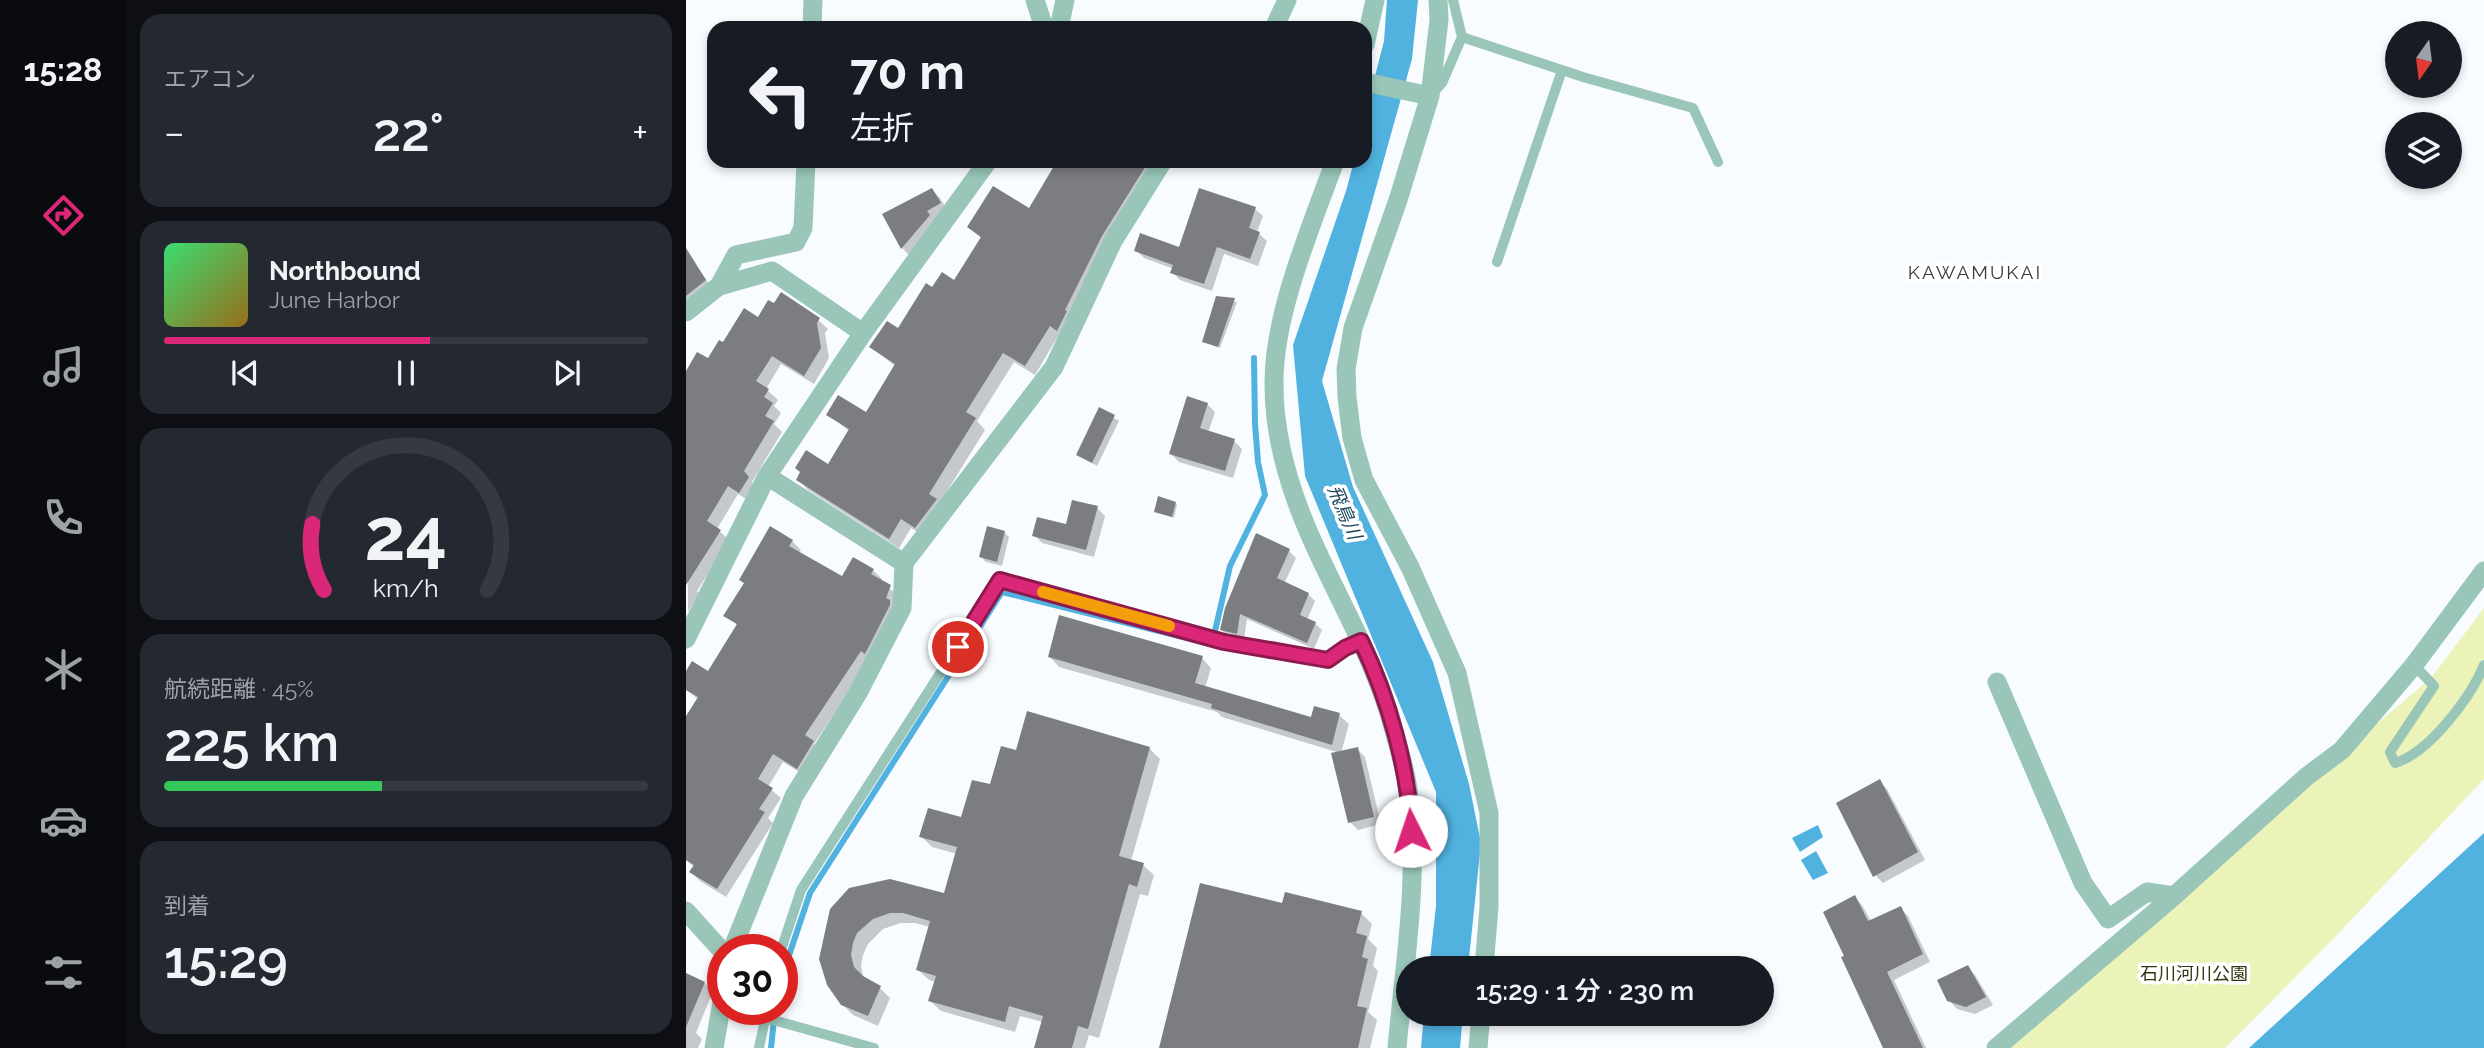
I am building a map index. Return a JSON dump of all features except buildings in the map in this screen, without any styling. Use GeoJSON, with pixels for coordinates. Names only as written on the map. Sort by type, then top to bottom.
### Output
{"type":"FeatureCollection","features":[{"type":"Feature","properties":{"kind":"street"},"geometry":{"type":"LineString","coordinates":[[812,21],[813,0]]}},
{"type":"Feature","properties":{"kind":"street"},"geometry":{"type":"LineString","coordinates":[[1035,0],[1042,21]]}},
{"type":"Feature","properties":{"kind":"street"},"geometry":{"type":"LineString","coordinates":[[1060,21],[1065,0]]}},
{"type":"Feature","properties":{"kind":"street"},"geometry":{"type":"LineString","coordinates":[[1277,21],[1287,0]]}},
{"type":"Feature","properties":{"kind":"street"},"geometry":{"type":"LineString","coordinates":[[1370,21],[1375,0]]}},
{"type":"Feature","properties":{"kind":"street"},"geometry":{"type":"LineString","coordinates":[[1438,0],[1439,20],[1426,96],[1398,200],[1353,328],[1346,369],[1347,397],[1352,438],[1364,480],[1410,567],[1457,673],[1489,813],[1489,907],[1486,956]]}},
{"type":"Feature","properties":{"kind":"street"},"geometry":{"type":"LineString","coordinates":[[1372,83],[1426,96]]}},
{"type":"Feature","properties":{"kind":"street"},"geometry":{"type":"LineString","coordinates":[[719,286],[736,255],[796,242],[803,228],[806,168]]}},
{"type":"Feature","properties":{"kind":"street"},"geometry":{"type":"LineString","coordinates":[[686,639],[766,477],[863,333],[983,168]]}},
{"type":"Feature","properties":{"kind":"street"},"geometry":{"type":"LineString","coordinates":[[738,934],[794,796],[858,693],[902,608],[904,563],[1054,367],[1113,240],[1159,168]]}},
{"type":"Feature","properties":{"kind":"street"},"geometry":{"type":"LineString","coordinates":[[1332,168],[1306,240],[1279,329],[1274,385],[1282,457],[1308,531],[1361,641],[1393,726],[1410,804],[1412,886],[1397,1048]]}},
{"type":"Feature","properties":{"kind":"street"},"geometry":{"type":"LineString","coordinates":[[686,312],[719,286],[772,271],[863,333]]}},
{"type":"Feature","properties":{"kind":"street"},"geometry":{"type":"LineString","coordinates":[[766,477],[904,563]]}},
{"type":"Feature","properties":{"kind":"street"},"geometry":{"type":"LineString","coordinates":[[1996,1048],[2174,896],[2306,777],[2342,750],[2414,665],[2484,571]]}},
{"type":"Feature","properties":{"kind":"street"},"geometry":{"type":"LineString","coordinates":[[1997,682],[2083,883],[2108,919],[2147,892],[2174,896]]}},
{"type":"Feature","properties":{"kind":"street"},"geometry":{"type":"LineString","coordinates":[[686,911],[707,934]]}},
{"type":"Feature","properties":{"kind":"street"},"geometry":{"type":"LineString","coordinates":[[714,1048],[718,1025]]}},
{"type":"Feature","properties":{"kind":"street"},"geometry":{"type":"LineString","coordinates":[[1478,1048],[1480,1026]]}},
{"type":"Feature","properties":{"kind":"lane"},"geometry":{"type":"LineString","coordinates":[[1426,96],[1442,83],[1462,37],[1453,0]]}},
{"type":"Feature","properties":{"kind":"lane"},"geometry":{"type":"LineString","coordinates":[[1462,37],[1562,70],[1693,108],[1718,162]]}},
{"type":"Feature","properties":{"kind":"lane"},"geometry":{"type":"LineString","coordinates":[[1497,262],[1562,70]]}},
{"type":"Feature","properties":{"kind":"lane"},"geometry":{"type":"LineString","coordinates":[[787,934],[802,890],[1000,580],[1224,642],[1328,660],[1361,641]]}},
{"type":"Feature","properties":{"kind":"lane"},"geometry":{"type":"LineString","coordinates":[[2414,665],[2434,686],[2390,752],[2395,763],[2406,760],[2455,716],[2484,665]]}},
{"type":"Feature","properties":{"kind":"lane"},"geometry":{"type":"LineString","coordinates":[[759,1048],[764,1025]]}},
{"type":"Feature","properties":{"kind":"lane"},"geometry":{"type":"LineString","coordinates":[[789,1025],[874,1048]]}},
{"type":"Feature","properties":{"kind":"green space","name":"石川河川公園"},"geometry":{"type":"Polygon","coordinates":[[[2484,608],[2484,779],[2334,938],[2225,1048],[1994,1048],[2431,678],[2484,608]]]}},
{"type":"Feature","properties":{"kind":"water","name":"飛鳥川"},"geometry":{"type":"Polygon","coordinates":[[[1387,0],[1418,0],[1412,59],[1322,381],[1353,487],[1433,662],[1469,784],[1481,843],[1469,956],[1430,956],[1436,906],[1436,792],[1305,476],[1293,345],[1352,168],[1372,168],[1372,88],[1384,41],[1387,0]]]}},
{"type":"Feature","properties":{"kind":"water"},"geometry":{"type":"Polygon","coordinates":[[[1818,825],[1823,837],[1800,852],[1792,838],[1818,825]]]}},
{"type":"Feature","properties":{"kind":"water"},"geometry":{"type":"Polygon","coordinates":[[[2484,833],[2484,1048],[2249,1048],[2484,833]]]}},
{"type":"Feature","properties":{"kind":"water"},"geometry":{"type":"Polygon","coordinates":[[[1816,851],[1828,873],[1813,880],[1801,860],[1816,851]]]}},
{"type":"Feature","properties":{"kind":"water"},"geometry":{"type":"Polygon","coordinates":[[[1423,1026],[1462,1026],[1460,1048],[1421,1048],[1423,1026]]]}},
{"type":"Feature","properties":{"kind":"waterway"},"geometry":{"type":"LineString","coordinates":[[1215,631],[1230,566],[1265,495],[1258,462],[1254,358]]}},
{"type":"Feature","properties":{"kind":"waterway"},"geometry":{"type":"LineString","coordinates":[[796,934],[810,893],[1002,592],[1211,644]]}},
{"type":"Feature","properties":{"kind":"waterway"},"geometry":{"type":"LineString","coordinates":[[771,1048],[773,1025]]}},
{"type":"Feature","properties":{"kind":"slow traffic"},"geometry":{"type":"LineString","coordinates":[[1043,592],[1169,626]]}},
{"type":"Feature","properties":{"kind":"district","name":"KAWAMUKAI"},"geometry":{"type":"Point","coordinates":[1975,272]}},
{"type":"Feature","properties":{"kind":"route"},"geometry":{"type":"LineString","coordinates":[[958,647],[1000,580],[1224,642],[1328,660],[1361,641],[1393,726],[1410,804],[1411,831]]}}]}
